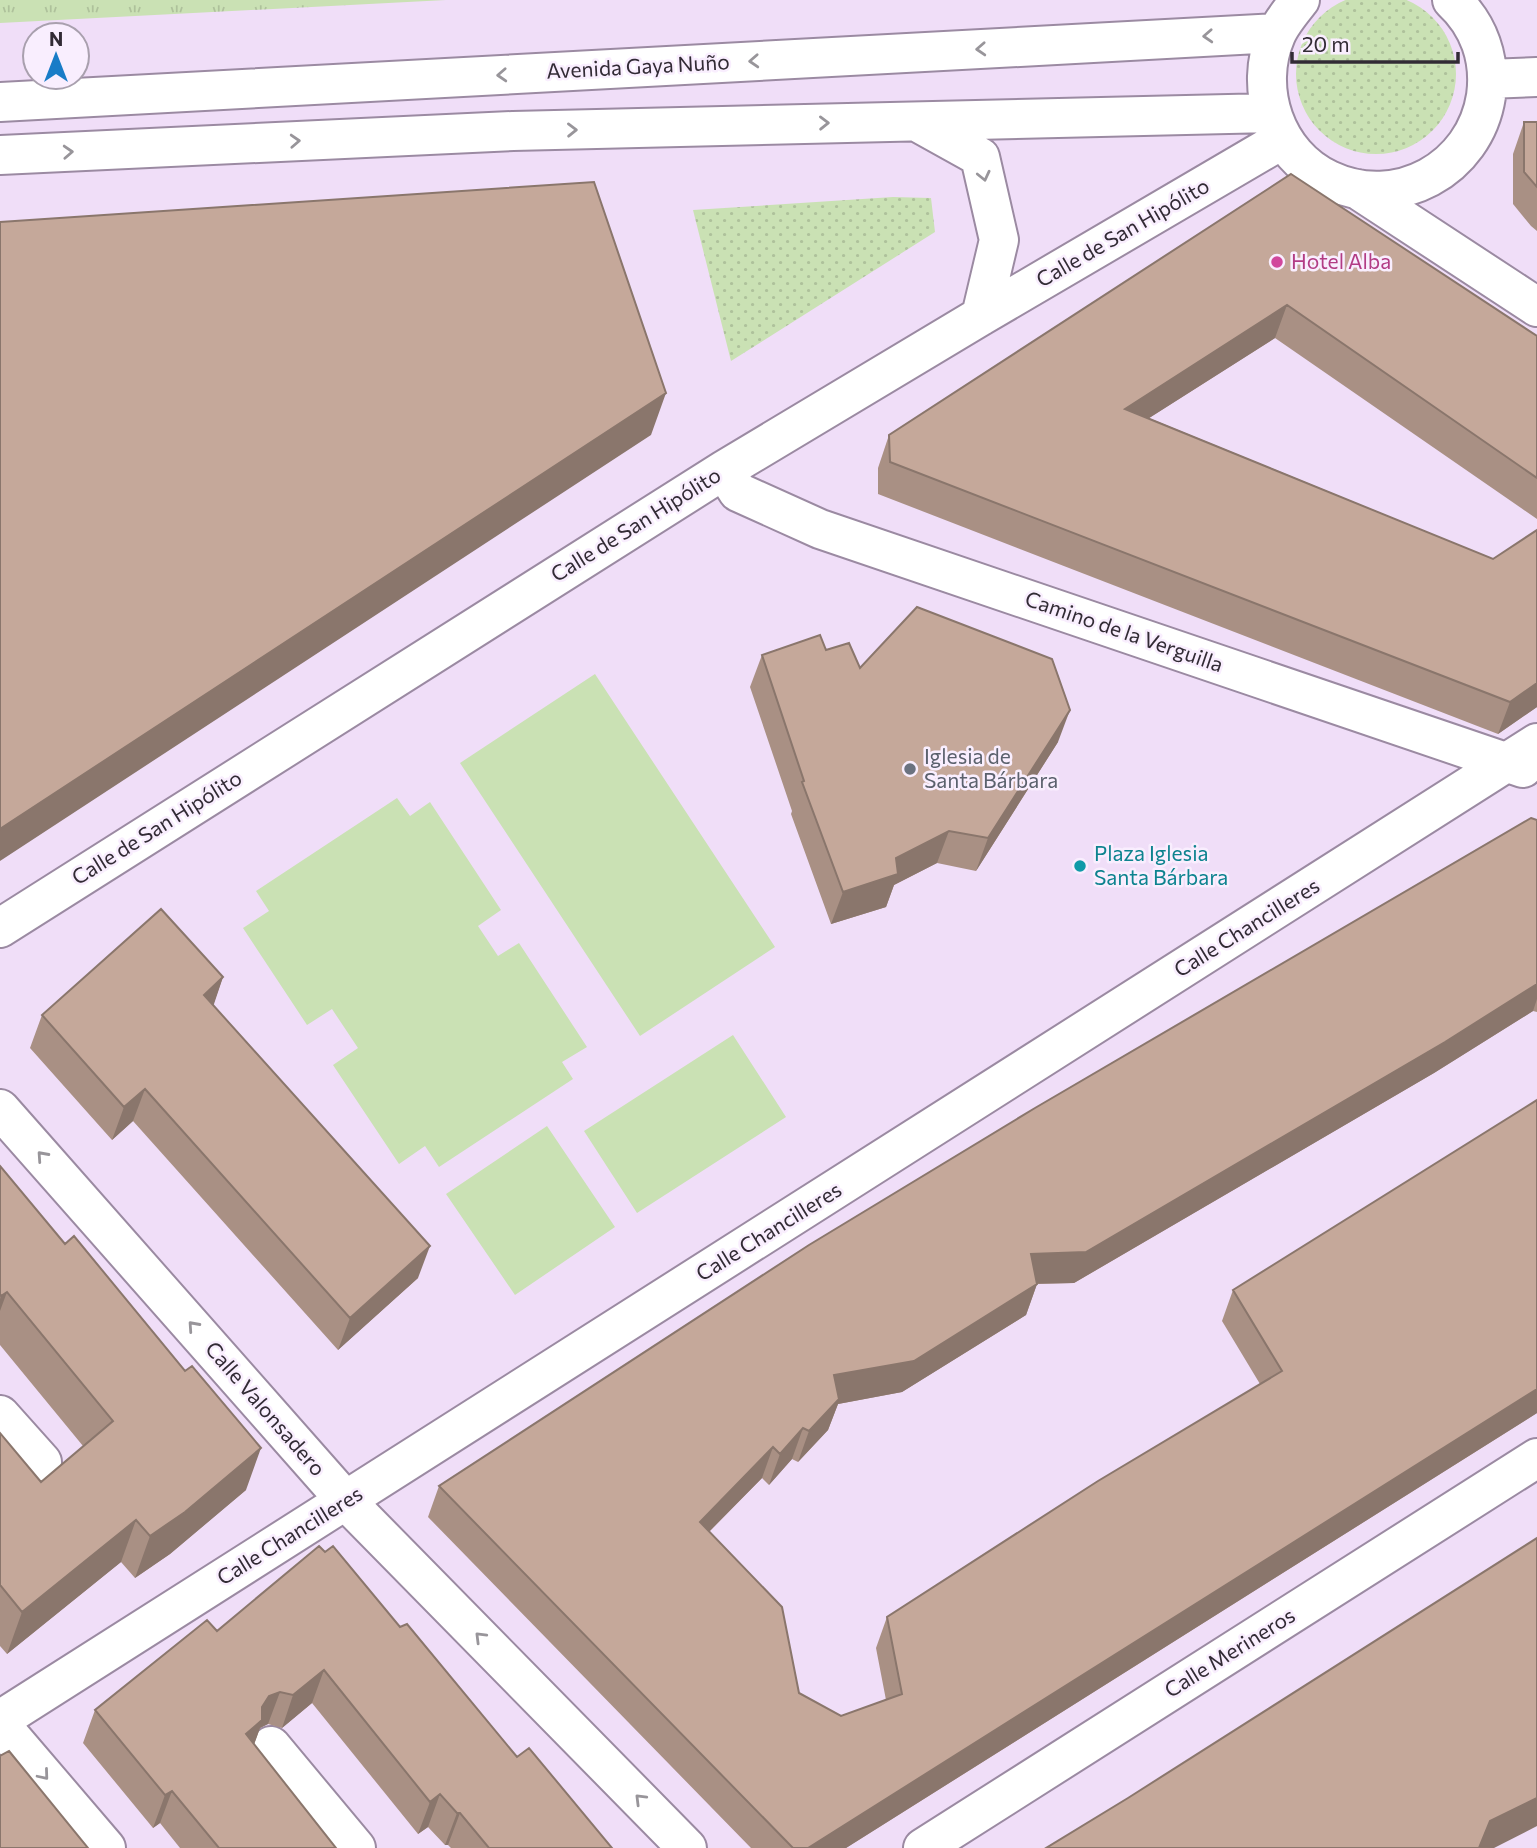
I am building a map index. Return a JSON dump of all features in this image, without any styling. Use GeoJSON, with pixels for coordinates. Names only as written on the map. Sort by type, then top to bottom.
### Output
{"type":"FeatureCollection","features":[{"type":"Feature","properties":{"kind":"street"},"geometry":{"type":"LineString","coordinates":[[1300,0],[1277,33],[1268,58],[1266,86],[1277,126],[1303,163],[1328,180],[1357,189],[1390,190],[1422,182],[1449,165],[1471,140],[1484,111],[1489,79],[1482,44],[1465,12],[1452,0]]}},
{"type":"Feature","properties":{"kind":"street","name":"Avenida Gaya Nuño"},"geometry":{"type":"LineString","coordinates":[[0,102],[1277,33]]}},
{"type":"Feature","properties":{"kind":"street"},"geometry":{"type":"LineString","coordinates":[[1489,79],[1537,77]]}},
{"type":"Feature","properties":{"kind":"street"},"geometry":{"type":"LineString","coordinates":[[0,155],[513,131],[916,121],[1277,126]]}},
{"type":"Feature","properties":{"kind":"street"},"geometry":{"type":"LineString","coordinates":[[916,121],[980,157],[999,240],[981,316]]}},
{"type":"Feature","properties":{"kind":"street","name":"Calle de San Hipólito"},"geometry":{"type":"LineString","coordinates":[[0,928],[724,470],[981,316],[1277,126]]}},
{"type":"Feature","properties":{"kind":"street"},"geometry":{"type":"LineString","coordinates":[[1357,189],[1537,307]]}},
{"type":"Feature","properties":{"kind":"street","name":"Camino de la Verguilla"},"geometry":{"type":"LineString","coordinates":[[724,470],[738,492],[820,530],[1527,759]]}},
{"type":"Feature","properties":{"kind":"street","name":"Calle Chancilleres"},"geometry":{"type":"LineString","coordinates":[[0,1722],[345,1501],[1527,759]]}},
{"type":"Feature","properties":{"kind":"street","name":"Calle Valonsadero"},"geometry":{"type":"LineString","coordinates":[[0,1109],[345,1501],[687,1848]]}},
{"type":"Feature","properties":{"kind":"street"},"geometry":{"type":"LineString","coordinates":[[0,1415],[42,1462]]}},
{"type":"Feature","properties":{"kind":"street","name":"Calle Merineros"},"geometry":{"type":"LineString","coordinates":[[923,1848],[1537,1458]]}},
{"type":"Feature","properties":{"kind":"street"},"geometry":{"type":"LineString","coordinates":[[0,1722],[106,1848]]}},
{"type":"Feature","properties":{"kind":"street"},"geometry":{"type":"LineString","coordinates":[[271,1745],[356,1848]]}},
{"type":"Feature","properties":{"kind":"green space"},"geometry":{"type":"Polygon","coordinates":[[[1376,-6],[1406,0],[1432,18],[1450,44],[1456,74],[1450,104],[1432,130],[1406,148],[1376,154],[1346,148],[1320,130],[1302,104],[1296,74],[1302,44],[1320,18],[1346,0],[1376,-6]]]}},
{"type":"Feature","properties":{"kind":"green space"},"geometry":{"type":"Polygon","coordinates":[[[0,0],[446,0],[21,21],[0,23],[0,0]]]}},
{"type":"Feature","properties":{"kind":"green space"},"geometry":{"type":"Polygon","coordinates":[[[893,197],[931,198],[935,232],[731,361],[693,210],[893,197]]]}},
{"type":"Feature","properties":{"kind":"green space"},"geometry":{"type":"Polygon","coordinates":[[[595,674],[775,947],[640,1036],[460,763],[595,674]]]}},
{"type":"Feature","properties":{"kind":"green space"},"geometry":{"type":"Polygon","coordinates":[[[397,798],[410,816],[430,802],[501,910],[478,926],[498,956],[519,943],[587,1047],[562,1062],[573,1079],[439,1167],[425,1146],[399,1164],[333,1065],[358,1048],[332,1009],[307,1025],[243,928],[269,911],[256,891],[397,798]]]}},
{"type":"Feature","properties":{"kind":"green space"},"geometry":{"type":"Polygon","coordinates":[[[733,1035],[786,1117],[637,1213],[584,1131],[733,1035]]]}},
{"type":"Feature","properties":{"kind":"green space"},"geometry":{"type":"Polygon","coordinates":[[[547,1126],[615,1227],[515,1295],[446,1194],[547,1126]]]}},
{"type":"Feature","properties":{"kind":"building"},"geometry":{"type":"Polygon","coordinates":[[[1524,122],[1537,122],[1537,187],[1524,172],[1524,122]]]}},
{"type":"Feature","properties":{"kind":"building"},"geometry":{"type":"Polygon","coordinates":[[[1291,174],[1537,336],[1537,478],[1287,305],[1125,409],[1493,559],[1537,530],[1537,683],[1510,702],[890,462],[889,435],[1291,174]]]}},
{"type":"Feature","properties":{"kind":"building"},"geometry":{"type":"Polygon","coordinates":[[[594,182],[666,393],[0,829],[0,222],[594,182]]]}},
{"type":"Feature","properties":{"kind":"building","name":"Iglesia de Santa Bárbara"},"geometry":{"type":"Polygon","coordinates":[[[917,607],[1052,659],[1070,710],[988,838],[949,831],[896,858],[898,874],[843,892],[802,782],[804,781],[762,655],[820,635],[826,650],[849,643],[860,668],[917,607]]]}},
{"type":"Feature","properties":{"kind":"building"},"geometry":{"type":"Polygon","coordinates":[[[1531,818],[1537,820],[1537,984],[1445,1042],[1086,1252],[1031,1254],[1037,1284],[914,1361],[834,1375],[839,1399],[809,1431],[803,1428],[780,1454],[773,1447],[700,1522],[782,1607],[799,1693],[841,1716],[902,1694],[887,1617],[1098,1481],[1282,1371],[1233,1290],[1537,1100],[1537,1389],[808,1848],[793,1848],[439,1486],[809,1245],[1035,1108],[1531,818]]]}},
{"type":"Feature","properties":{"kind":"building"},"geometry":{"type":"Polygon","coordinates":[[[161,909],[223,977],[204,995],[430,1246],[350,1318],[145,1089],[124,1107],[42,1015],[161,909]]]}},
{"type":"Feature","properties":{"kind":"building"},"geometry":{"type":"Polygon","coordinates":[[[0,1166],[65,1244],[74,1236],[185,1371],[192,1366],[261,1448],[185,1512],[150,1536],[136,1520],[22,1612],[0,1585],[0,1433],[41,1482],[113,1421],[7,1292],[1,1296],[0,1294],[0,1166]]]}},
{"type":"Feature","properties":{"kind":"building"},"geometry":{"type":"Polygon","coordinates":[[[1537,1538],[1537,1798],[1490,1821],[1479,1848],[1046,1848],[1128,1798],[1537,1538]]]}},
{"type":"Feature","properties":{"kind":"building"},"geometry":{"type":"Polygon","coordinates":[[[319,1546],[325,1552],[333,1546],[400,1627],[407,1624],[517,1757],[529,1748],[612,1848],[489,1848],[440,1794],[430,1802],[324,1670],[293,1695],[280,1692],[269,1696],[262,1707],[262,1720],[246,1734],[336,1848],[219,1848],[172,1791],[165,1795],[95,1710],[207,1620],[217,1631],[319,1546]]]}},
{"type":"Feature","properties":{"kind":"building"},"geometry":{"type":"Polygon","coordinates":[[[9,1751],[88,1848],[0,1848],[0,1756],[9,1751]]]}},
{"type":"Feature","properties":{"kind":"place","name":"Hotel Alba"},"geometry":{"type":"Point","coordinates":[1277,262]}},
{"type":"Feature","properties":{"kind":"place","name":"Iglesia de Santa Bárbara"},"geometry":{"type":"Point","coordinates":[910,769]}},
{"type":"Feature","properties":{"kind":"place","name":"Plaza Iglesia Santa Bárbara"},"geometry":{"type":"Point","coordinates":[1080,866]}}]}
